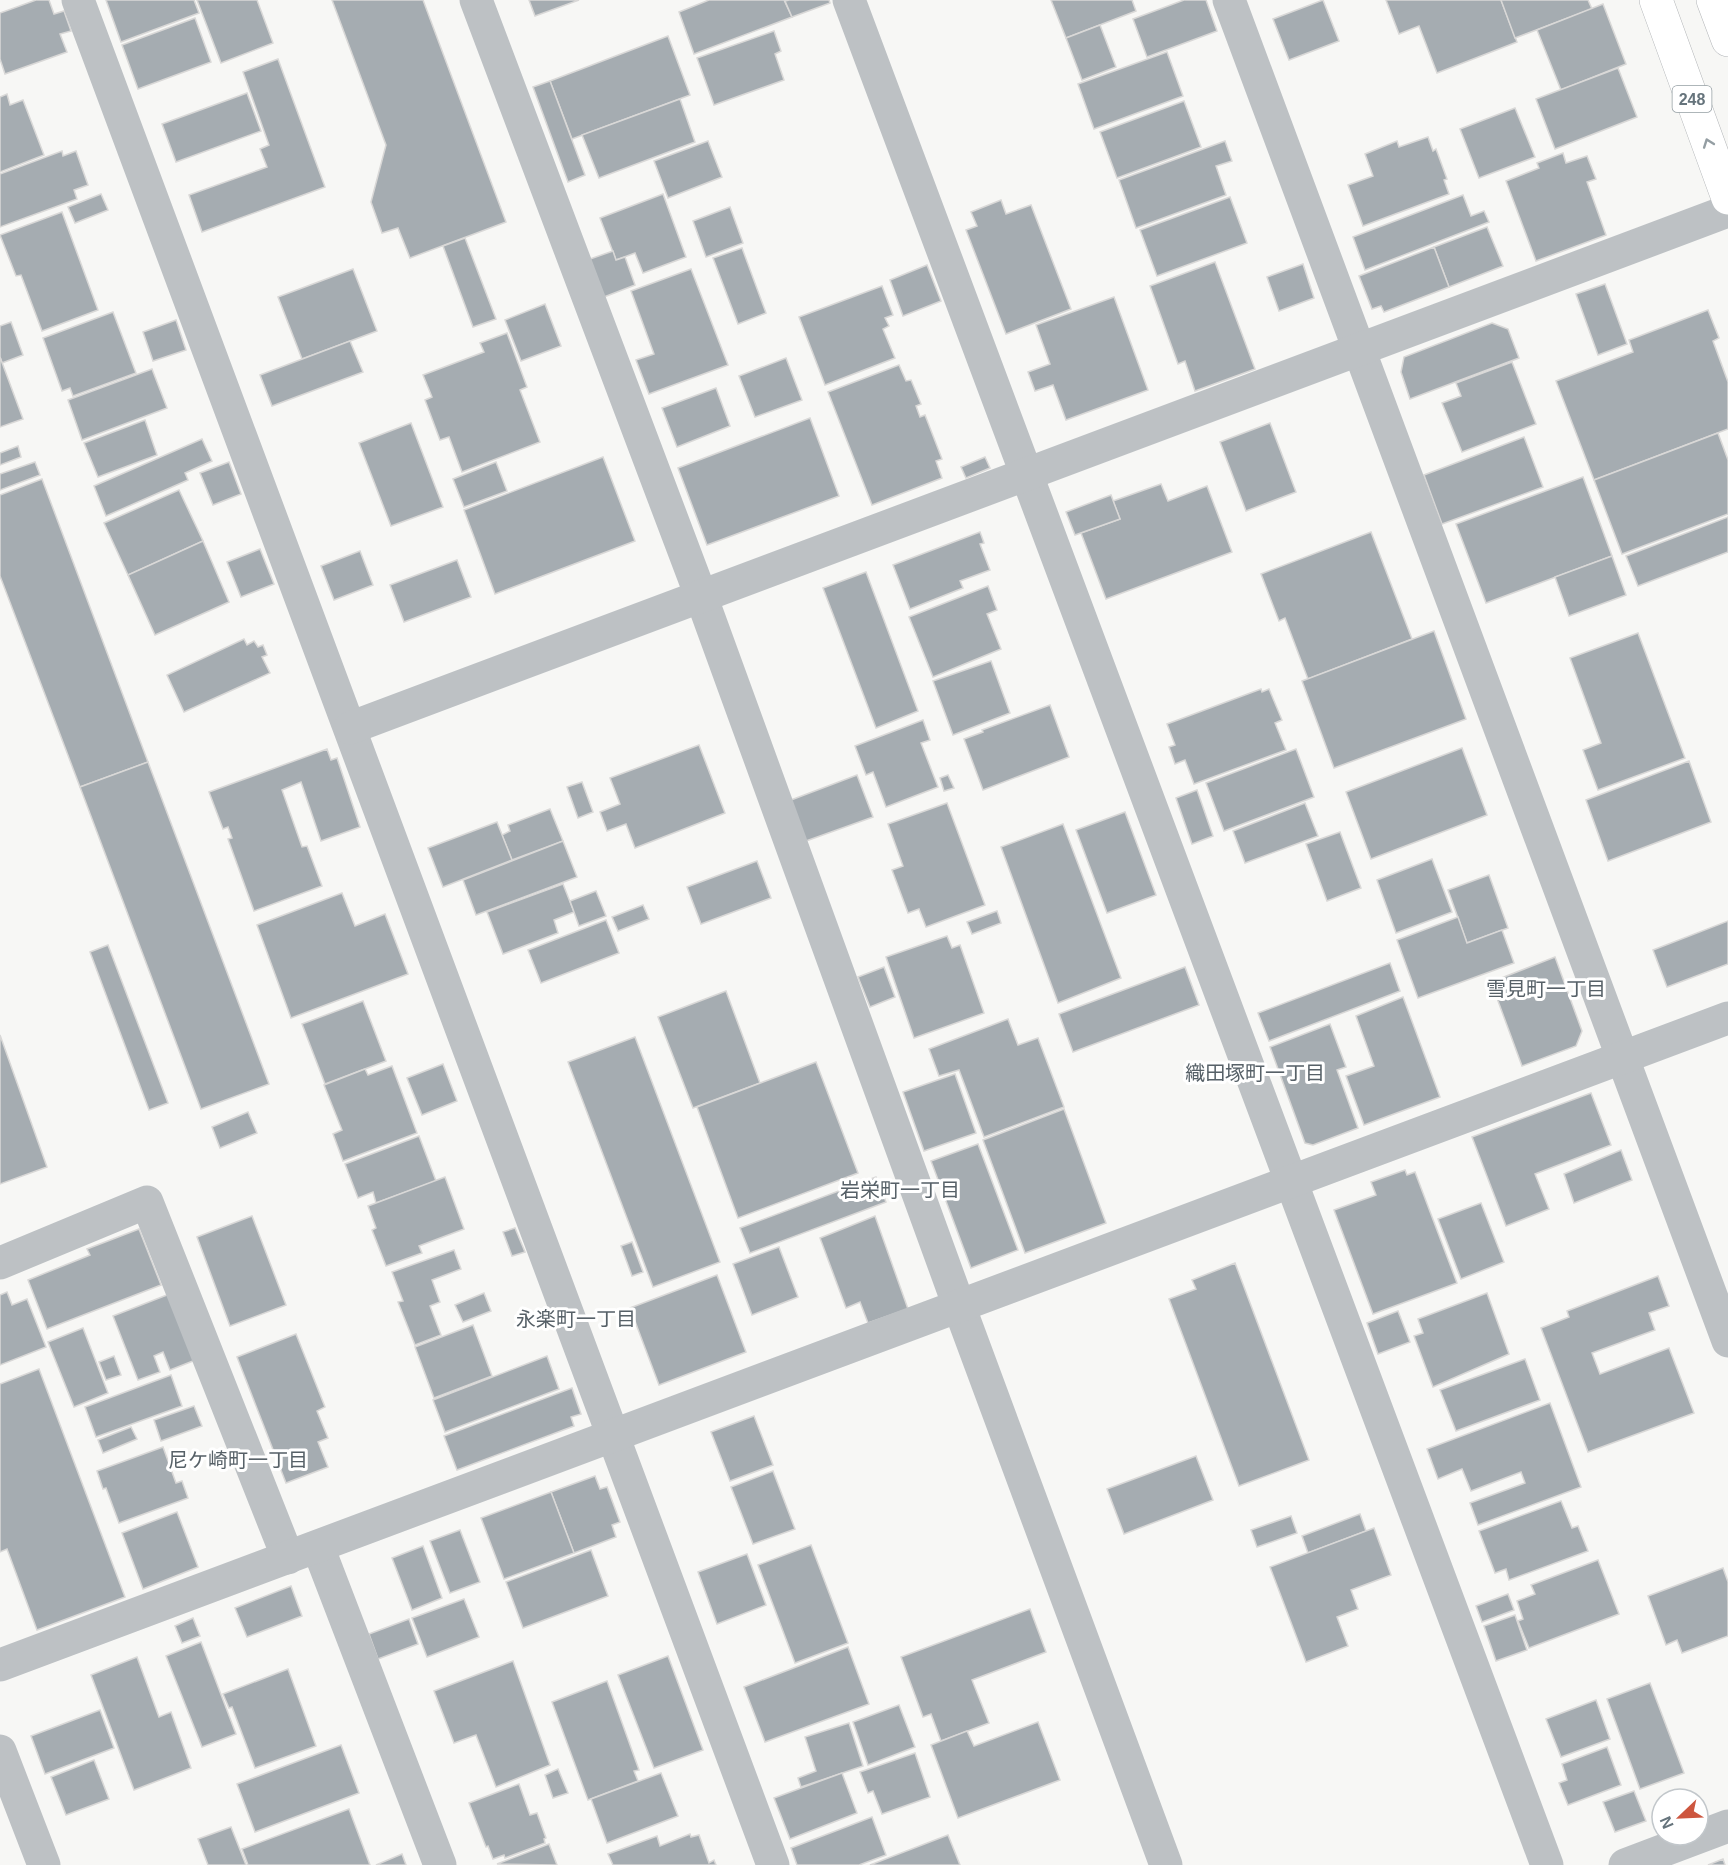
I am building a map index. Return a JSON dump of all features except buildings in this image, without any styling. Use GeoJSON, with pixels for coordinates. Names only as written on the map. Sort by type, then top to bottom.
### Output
{"type":"FeatureCollection","features":[{"type":"Feature","properties":{"kind":"highway","name":"248"},"geometry":{"type":"LineString","coordinates":[[1656,0],[1728,198]]}},
{"type":"Feature","properties":{"kind":"highway"},"geometry":{"type":"LineString","coordinates":[[1713,0],[1728,40]]}},
{"type":"Feature","properties":{"kind":"street"},"geometry":{"type":"LineString","coordinates":[[78,0],[773,1865]]}},
{"type":"Feature","properties":{"kind":"street"},"geometry":{"type":"LineString","coordinates":[[476,0],[701,596],[959,1306],[1166,1865]]}},
{"type":"Feature","properties":{"kind":"street"},"geometry":{"type":"LineString","coordinates":[[849,0],[1547,1865]]}},
{"type":"Feature","properties":{"kind":"street"},"geometry":{"type":"LineString","coordinates":[[1229,0],[1728,1341]]}},
{"type":"Feature","properties":{"kind":"street"},"geometry":{"type":"LineString","coordinates":[[350,728],[1728,211]]}},
{"type":"Feature","properties":{"kind":"street"},"geometry":{"type":"LineString","coordinates":[[0,1665],[1728,1018]]}},
{"type":"Feature","properties":{"kind":"street"},"geometry":{"type":"LineString","coordinates":[[0,1263],[147,1202],[288,1558]]}},
{"type":"Feature","properties":{"kind":"street"},"geometry":{"type":"LineString","coordinates":[[318,1547],[440,1865]]}},
{"type":"Feature","properties":{"kind":"street"},"geometry":{"type":"LineString","coordinates":[[0,1751],[44,1865]]}},
{"type":"Feature","properties":{"kind":"street"},"geometry":{"type":"LineString","coordinates":[[1625,1865],[1728,1826]]}},
{"type":"Feature","properties":{"kind":"district","name":"雪見町一丁目"},"geometry":{"type":"Point","coordinates":[1546,989]}},
{"type":"Feature","properties":{"kind":"district","name":"織田塚町一丁目"},"geometry":{"type":"Point","coordinates":[1255,1073]}},
{"type":"Feature","properties":{"kind":"district","name":"岩栄町一丁目"},"geometry":{"type":"Point","coordinates":[900,1190]}},
{"type":"Feature","properties":{"kind":"district","name":"永楽町一丁目"},"geometry":{"type":"Point","coordinates":[576,1319]}},
{"type":"Feature","properties":{"kind":"district","name":"尼ケ崎町一丁目"},"geometry":{"type":"Point","coordinates":[238,1460]}}]}
